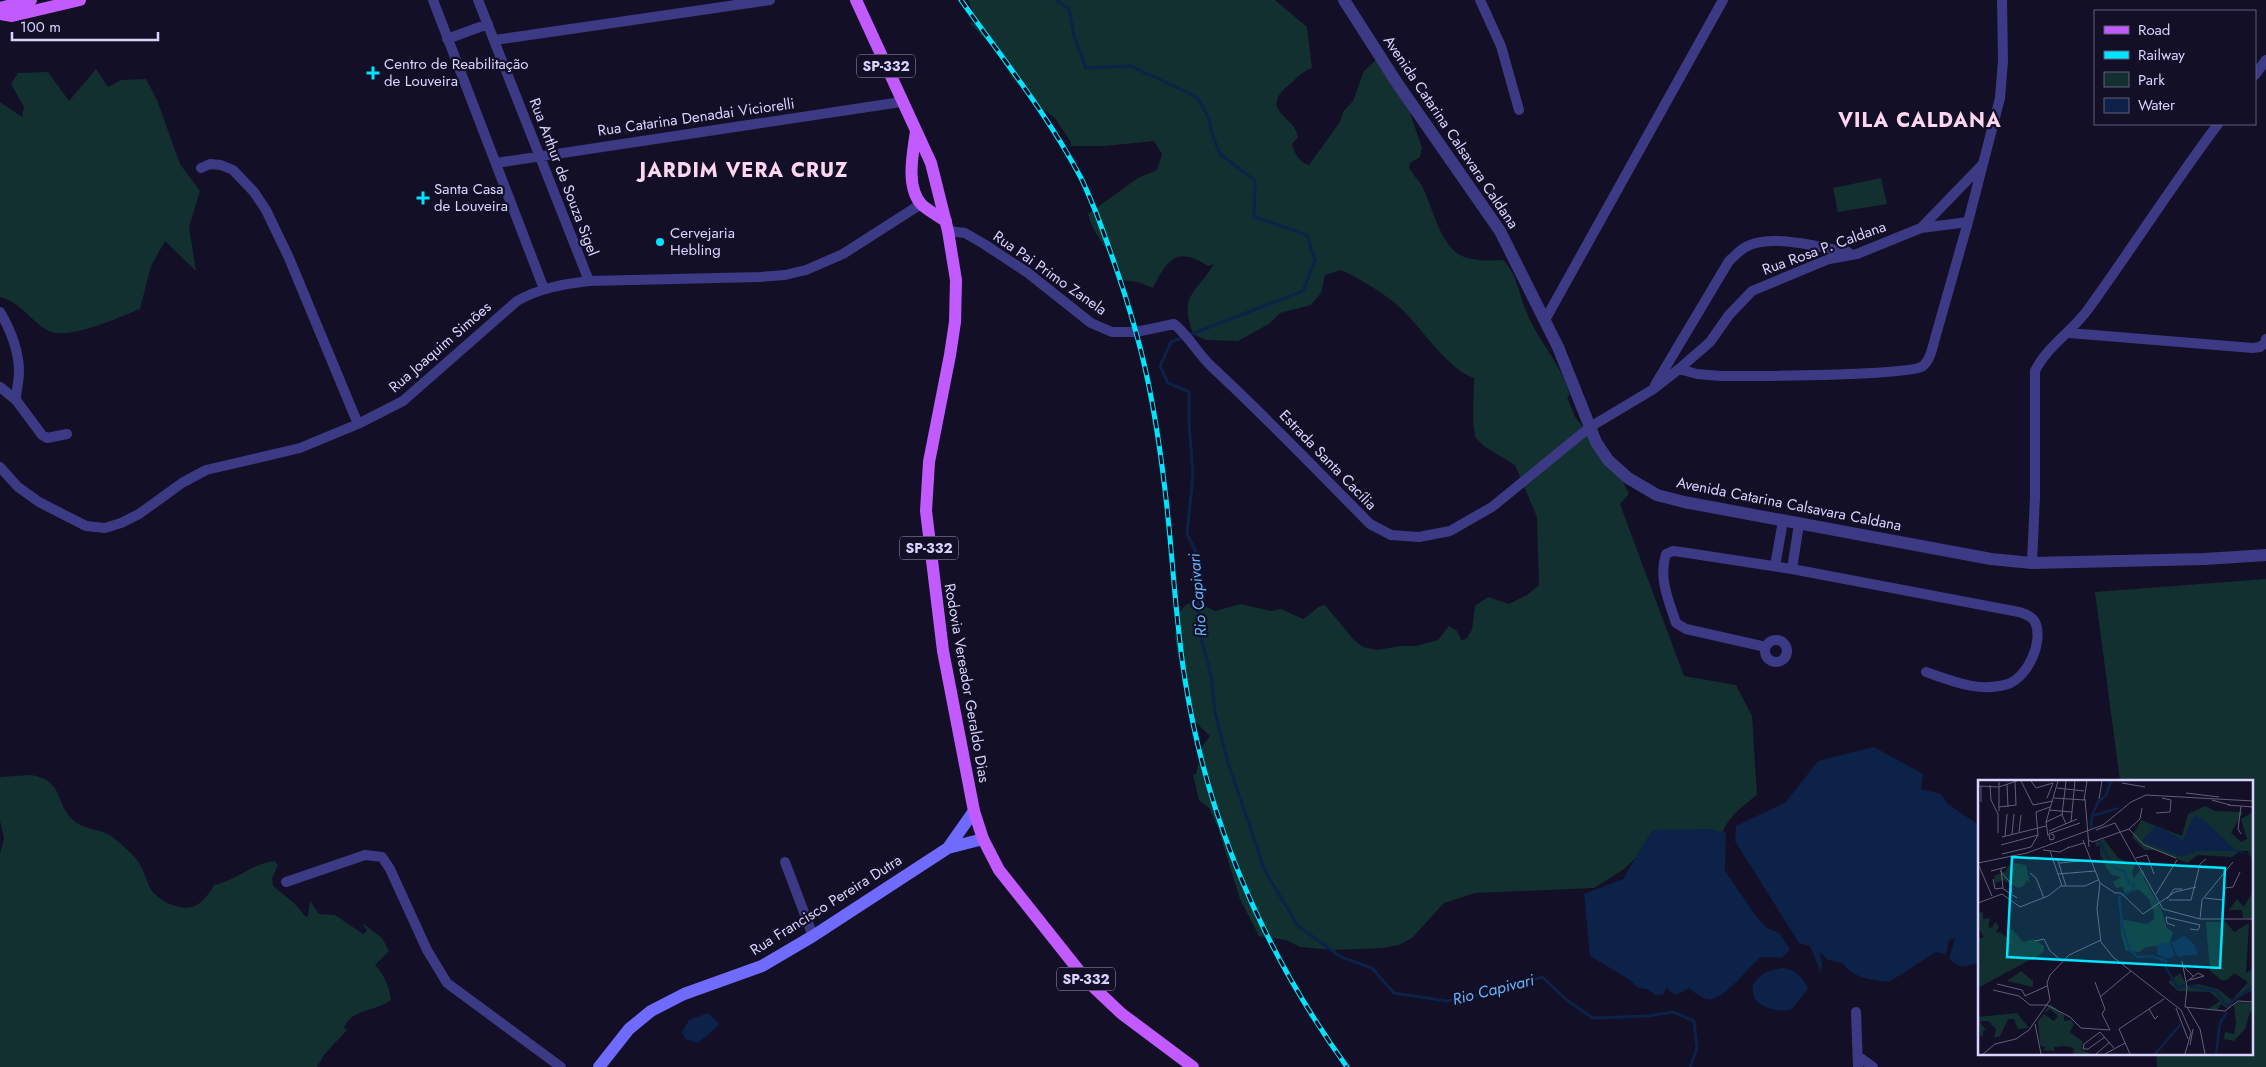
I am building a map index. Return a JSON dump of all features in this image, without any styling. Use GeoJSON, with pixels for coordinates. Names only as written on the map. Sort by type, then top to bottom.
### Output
{"type":"FeatureCollection","features":[{"type":"Feature","properties":{"kind":"main road"},"geometry":{"type":"LineString","coordinates":[[0,8],[30,0]]}},
{"type":"Feature","properties":{"kind":"main road"},"geometry":{"type":"LineString","coordinates":[[0,14],[12,16],[80,0]]}},
{"type":"Feature","properties":{"kind":"main road","name":"Rodovia Vereador Geraldo Dias"},"geometry":{"type":"LineString","coordinates":[[856,0],[901,102],[931,163],[947,226],[956,280],[957,301],[950,355],[929,462],[926,512],[942,652],[974,811],[983,839],[999,870],[1098,993],[1122,1014],[1193,1067]]}},
{"type":"Feature","properties":{"kind":"main road"},"geometry":{"type":"LineString","coordinates":[[916,131],[912,165],[913,187],[921,204],[947,226]]}},
{"type":"Feature","properties":{"kind":"main road"},"geometry":{"type":"LineString","coordinates":[[912,165],[931,163]]}},
{"type":"Feature","properties":{"kind":"main road"},"geometry":{"type":"LineString","coordinates":[[921,204],[932,199],[939,192]]}},
{"type":"Feature","properties":{"kind":"main road","name":"Rua Francisco Pereira Dutra"},"geometry":{"type":"LineString","coordinates":[[948,848],[974,811]]}},
{"type":"Feature","properties":{"kind":"main road","name":"Rua Francisco Pereira Dutra"},"geometry":{"type":"LineString","coordinates":[[599,1067],[629,1029],[651,1011],[684,994],[762,966],[813,936],[948,848],[983,839]]}},
{"type":"Feature","properties":{"kind":"street"},"geometry":{"type":"LineString","coordinates":[[433,0],[544,289]]}},
{"type":"Feature","properties":{"kind":"street","name":"Rua Arthur de Souza Sigel"},"geometry":{"type":"LineString","coordinates":[[478,0],[589,281]]}},
{"type":"Feature","properties":{"kind":"street"},"geometry":{"type":"LineString","coordinates":[[495,40],[770,0]]}},
{"type":"Feature","properties":{"kind":"street","name":"Avenida Catarina Calsavara Caldana"},"geometry":{"type":"LineString","coordinates":[[1344,0],[1397,83],[1500,231],[1558,347],[1596,442],[1608,460],[1628,478],[1657,495],[1684,502],[1991,559],[2032,563],[2205,559],[2266,555]]}},
{"type":"Feature","properties":{"kind":"street"},"geometry":{"type":"LineString","coordinates":[[1480,0],[1501,46],[1519,110]]}},
{"type":"Feature","properties":{"kind":"street"},"geometry":{"type":"LineString","coordinates":[[1545,320],[1723,0]]}},
{"type":"Feature","properties":{"kind":"street"},"geometry":{"type":"LineString","coordinates":[[1679,369],[1696,374],[1721,376],[1868,373],[1908,371],[1922,367],[1930,356],[1968,222],[2000,98],[2003,61],[2002,0]]}},
{"type":"Feature","properties":{"kind":"street"},"geometry":{"type":"LineString","coordinates":[[448,39],[488,24]]}},
{"type":"Feature","properties":{"kind":"street"},"geometry":{"type":"LineString","coordinates":[[2256,74],[2266,60]]}},
{"type":"Feature","properties":{"kind":"street","name":"Rua Catarina Denadai Viciorelli"},"geometry":{"type":"LineString","coordinates":[[496,163],[901,102]]}},
{"type":"Feature","properties":{"kind":"street"},"geometry":{"type":"LineString","coordinates":[[2032,563],[2035,497],[2035,370],[2041,357],[2069,333],[2088,310],[2188,163],[2217,125]]}},
{"type":"Feature","properties":{"kind":"street"},"geometry":{"type":"LineString","coordinates":[[201,168],[210,164],[221,165],[233,170],[254,192],[266,210],[289,258],[358,424]]}},
{"type":"Feature","properties":{"kind":"street"},"geometry":{"type":"LineString","coordinates":[[1921,228],[1983,164]]}},
{"type":"Feature","properties":{"kind":"street","name":"Rua Joaquim Simões"},"geometry":{"type":"LineString","coordinates":[[0,467],[18,487],[39,502],[86,526],[105,528],[139,514],[182,483],[206,470],[300,448],[358,424],[403,401],[517,301],[544,289],[589,281],[785,275],[806,270],[843,254],[921,204]]}},
{"type":"Feature","properties":{"kind":"street","name":"Rua Rosa P. Caldana"},"geometry":{"type":"LineString","coordinates":[[1590,427],[1652,390],[1679,369],[1710,342],[1729,316],[1752,291],[1830,259],[1856,254],[1921,228],[1968,222]]}},
{"type":"Feature","properties":{"kind":"street","name":"Rua Pai Primo Zanela"},"geometry":{"type":"LineString","coordinates":[[947,226],[965,233],[984,244],[1036,279],[1091,323],[1112,332],[1136,332]]}},
{"type":"Feature","properties":{"kind":"street"},"geometry":{"type":"LineString","coordinates":[[1652,390],[1729,262],[1739,250],[1752,244],[1782,242],[1856,254]]}},
{"type":"Feature","properties":{"kind":"street"},"geometry":{"type":"LineString","coordinates":[[0,312],[7,324],[16,350],[19,372],[16,400]]}},
{"type":"Feature","properties":{"kind":"street","name":"Estrada Santa Cacília"},"geometry":{"type":"LineString","coordinates":[[1136,332],[1170,324],[1180,329],[1197,353],[1269,420],[1370,524],[1391,535],[1419,537],[1450,531],[1492,506],[1590,427]]}},
{"type":"Feature","properties":{"kind":"street"},"geometry":{"type":"LineString","coordinates":[[2069,333],[2253,348],[2260,347],[2266,343],[2266,339]]}},
{"type":"Feature","properties":{"kind":"street"},"geometry":{"type":"LineString","coordinates":[[0,387],[16,400],[46,438],[67,434]]}},
{"type":"Feature","properties":{"kind":"street"},"geometry":{"type":"LineString","coordinates":[[1775,566],[1783,521]]}},
{"type":"Feature","properties":{"kind":"street"},"geometry":{"type":"LineString","coordinates":[[1792,569],[1800,524]]}},
{"type":"Feature","properties":{"kind":"street"},"geometry":{"type":"LineString","coordinates":[[1766,647],[1681,627],[1676,623],[1663,582],[1662,566],[1666,554],[1673,551],[1792,569],[2019,612],[2029,616],[2034,621],[2037,630],[2030,666],[2018,679],[2008,684],[1980,687],[1954,682],[1926,672]]}},
{"type":"Feature","properties":{"kind":"street"},"geometry":{"type":"LineString","coordinates":[[286,882],[365,855],[382,857],[390,869],[427,950],[447,983],[561,1067]]}},
{"type":"Feature","properties":{"kind":"street"},"geometry":{"type":"LineString","coordinates":[[785,862],[813,936]]}},
{"type":"Feature","properties":{"kind":"street"},"geometry":{"type":"LineString","coordinates":[[1856,1012],[1858,1067]]}},
{"type":"Feature","properties":{"kind":"street"},"geometry":{"type":"LineString","coordinates":[[1858,1056],[1873,1067]]}},
{"type":"Feature","properties":{"kind":"green space"},"geometry":{"type":"Polygon","coordinates":[[[968,0],[1275,0],[1307,27],[1312,68],[1303,72],[1281,93],[1277,101],[1277,107],[1291,123],[1298,137],[1292,144],[1296,154],[1300,160],[1309,165],[1340,122],[1343,112],[1353,101],[1364,71],[1376,60],[1395,71],[1402,79],[1406,89],[1409,110],[1422,148],[1420,157],[1410,163],[1409,168],[1425,192],[1441,233],[1453,249],[1460,255],[1470,258],[1503,260],[1512,271],[1532,324],[1566,383],[1570,395],[1567,397],[1575,417],[1614,464],[1629,494],[1620,504],[1684,676],[1736,685],[1752,716],[1757,795],[1732,817],[1724,829],[1718,845],[1641,853],[1624,869],[1594,888],[1475,893],[1444,903],[1412,938],[1399,945],[1383,948],[1334,950],[1300,947],[1286,940],[1259,936],[1240,899],[1218,828],[1209,808],[1199,800],[1193,775],[1196,774],[1203,745],[1210,736],[1194,721],[1190,713],[1187,687],[1177,652],[1175,636],[1178,616],[1183,608],[1187,604],[1198,603],[1215,611],[1241,604],[1271,611],[1281,609],[1303,619],[1319,607],[1325,605],[1354,640],[1363,647],[1377,650],[1401,646],[1416,646],[1438,640],[1449,626],[1457,631],[1461,640],[1466,639],[1472,630],[1475,606],[1488,597],[1509,604],[1527,595],[1539,585],[1537,517],[1515,465],[1485,447],[1475,437],[1473,420],[1474,378],[1454,366],[1443,356],[1396,304],[1362,281],[1341,270],[1325,275],[1321,293],[1311,305],[1280,313],[1269,324],[1238,341],[1206,340],[1193,334],[1189,321],[1188,302],[1195,289],[1214,264],[1208,266],[1197,260],[1181,256],[1168,263],[1153,288],[1138,282],[1121,280],[1094,230],[1088,214],[1138,178],[1157,170],[1162,154],[1154,141],[1104,146],[1071,146],[1071,142],[1054,117],[1034,103],[1011,76],[998,53],[968,21],[974,24],[978,23],[968,0]]]}},
{"type":"Feature","properties":{"kind":"green space"},"geometry":{"type":"Polygon","coordinates":[[[96,69],[108,87],[121,80],[146,79],[157,100],[180,164],[200,191],[189,227],[196,271],[165,241],[151,266],[140,309],[80,331],[56,333],[47,330],[19,307],[0,297],[0,102],[22,117],[24,107],[11,84],[18,73],[48,72],[69,101],[96,69]]]}},
{"type":"Feature","properties":{"kind":"green space"},"geometry":{"type":"Polygon","coordinates":[[[1881,178],[1887,204],[1838,212],[1833,188],[1881,178]]]}},
{"type":"Feature","properties":{"kind":"green space"},"geometry":{"type":"Polygon","coordinates":[[[2266,579],[2266,1067],[2157,1067],[2156,1054],[2254,1054],[2254,780],[2120,780],[2095,592],[2266,579]]]}},
{"type":"Feature","properties":{"kind":"green space"},"geometry":{"type":"Polygon","coordinates":[[[31,775],[42,778],[54,787],[67,813],[73,820],[87,828],[111,836],[135,857],[152,891],[161,899],[173,905],[185,908],[197,905],[205,898],[214,885],[230,880],[259,865],[275,861],[278,865],[272,878],[273,886],[294,903],[306,917],[308,916],[310,901],[319,914],[335,915],[363,934],[367,931],[362,923],[382,938],[389,951],[375,965],[386,981],[391,1000],[352,1017],[344,1028],[347,1030],[324,1055],[317,1067],[0,1067],[0,854],[4,838],[0,821],[0,777],[31,775]]]}},
{"type":"Feature","properties":{"kind":"water"},"geometry":{"type":"Polygon","coordinates":[[[1874,747],[1923,774],[1921,789],[1941,794],[1948,804],[1978,825],[1978,963],[1960,966],[1949,959],[1955,938],[1949,940],[1946,954],[1936,952],[1888,982],[1857,975],[1851,972],[1843,963],[1828,960],[1820,952],[1821,973],[1810,946],[1799,943],[1735,841],[1736,826],[1786,802],[1818,761],[1874,747]]]}},
{"type":"Feature","properties":{"kind":"water"},"geometry":{"type":"Polygon","coordinates":[[[1711,829],[1726,833],[1725,871],[1756,916],[1767,928],[1779,933],[1790,949],[1782,958],[1761,957],[1727,991],[1720,996],[1706,999],[1689,988],[1676,995],[1666,988],[1664,994],[1656,995],[1647,989],[1638,988],[1630,980],[1590,956],[1584,894],[1623,879],[1652,830],[1711,829]]]}},
{"type":"Feature","properties":{"kind":"water"},"geometry":{"type":"Polygon","coordinates":[[[1783,968],[1792,970],[1798,975],[1808,989],[1791,1010],[1782,1011],[1767,1007],[1758,1002],[1753,994],[1752,986],[1761,975],[1783,968]]]}},
{"type":"Feature","properties":{"kind":"water"},"geometry":{"type":"Polygon","coordinates":[[[708,1013],[720,1024],[698,1043],[685,1039],[682,1032],[689,1020],[708,1013]]]}},
{"type":"Feature","properties":{"kind":"waterway","name":"Rio Capivari"},"geometry":{"type":"LineString","coordinates":[[1056,0],[1069,9],[1074,36],[1086,68],[1131,66],[1197,97],[1209,119],[1212,134],[1220,154],[1255,181],[1254,217],[1307,235],[1315,260],[1303,291],[1171,342],[1160,366],[1168,383],[1189,392],[1189,424],[1193,474],[1187,534],[1196,552],[1199,631],[1211,675],[1215,712],[1228,763],[1265,871],[1298,926],[1341,957],[1372,968],[1394,993],[1447,1001],[1506,989],[1542,977],[1568,1001],[1593,1018],[1647,1016],[1673,1012],[1694,1021],[1697,1048],[1690,1067]]}},
{"type":"Feature","properties":{"kind":"railway"},"geometry":{"type":"LineString","coordinates":[[961,0],[1024,87],[1068,155],[1081,178],[1108,245],[1133,321],[1150,393],[1165,490],[1182,662],[1196,738],[1209,788],[1225,838],[1244,886],[1266,933],[1290,979],[1317,1024],[1347,1067]]}},
{"type":"Feature","properties":{"kind":"place","name":"Centro de Reabilitação de Louveira"},"geometry":{"type":"Point","coordinates":[373,73]}},
{"type":"Feature","properties":{"kind":"place","name":"Santa Casa de Louveira"},"geometry":{"type":"Point","coordinates":[423,198]}},
{"type":"Feature","properties":{"kind":"place","name":"Cervejaria Hebling"},"geometry":{"type":"Point","coordinates":[660,242]}},
{"type":"Feature","properties":{"kind":"district","name":"VILA CALDANA"},"geometry":{"type":"Point","coordinates":[1920,120]}},
{"type":"Feature","properties":{"kind":"district","name":"JARDIM VERA CRUZ"},"geometry":{"type":"Point","coordinates":[744,170]}}]}
